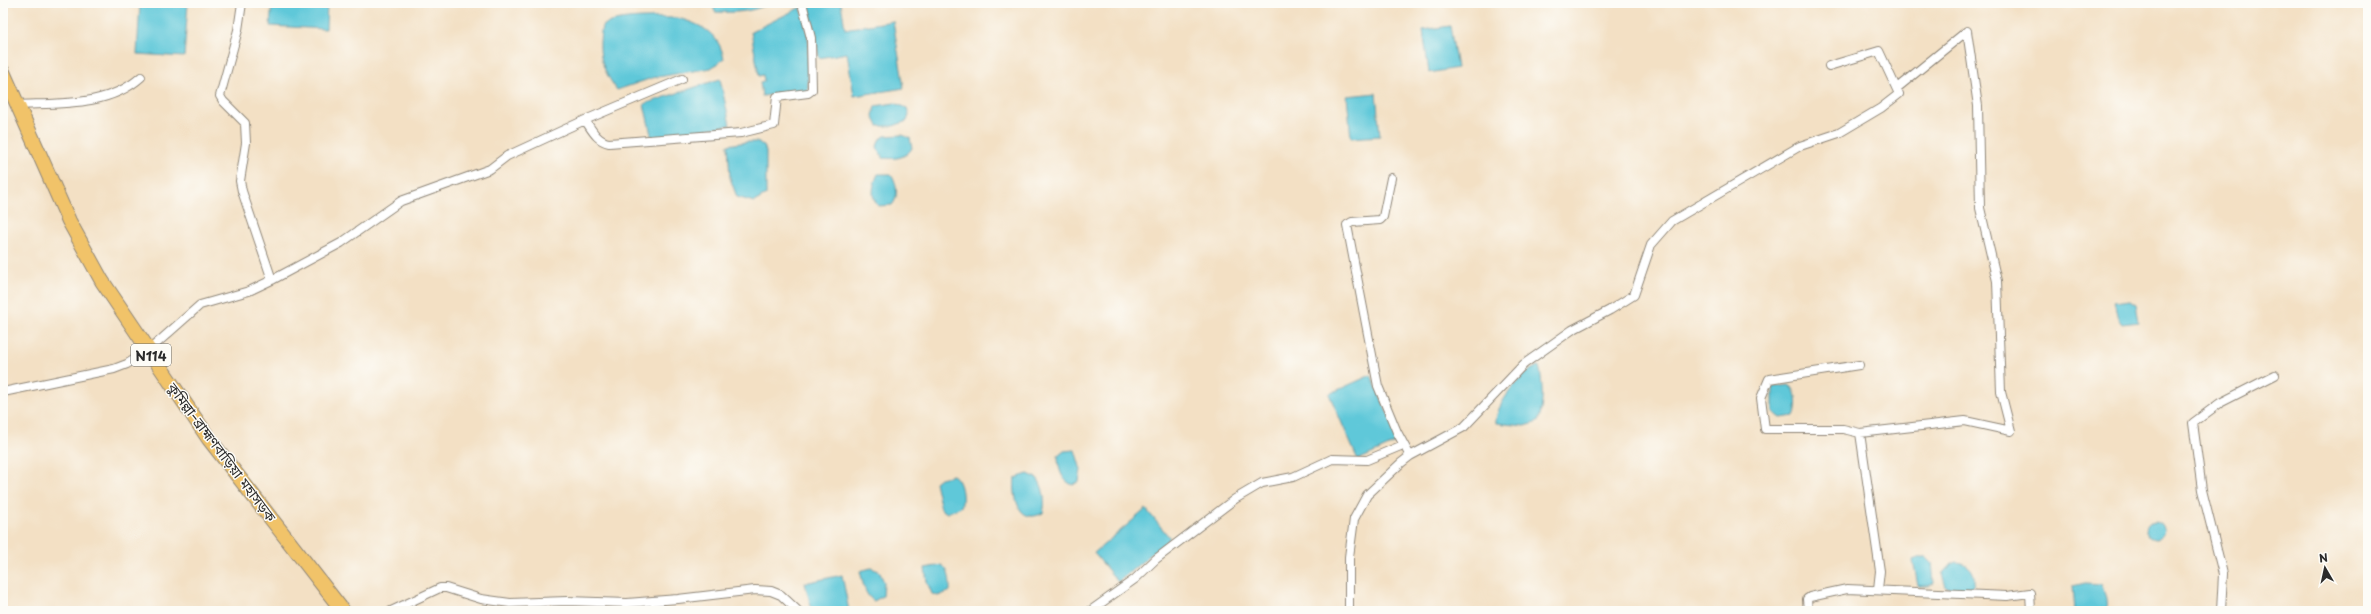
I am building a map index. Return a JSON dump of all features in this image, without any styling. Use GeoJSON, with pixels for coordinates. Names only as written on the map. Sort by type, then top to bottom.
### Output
{"type":"FeatureCollection","features":[{"type":"Feature","properties":{"kind":"highway","name":"কুমিল্লা–ব্রাহ্মণবাড়িয়া মহাসড়ক"},"geometry":{"type":"LineString","coordinates":[[3,72],[16,105],[69,221],[102,282],[209,439],[343,611]]}},
{"type":"Feature","properties":{"kind":"street"},"geometry":{"type":"LineString","coordinates":[[242,3],[238,30],[220,96],[245,123],[246,143],[240,181],[272,280]]}},
{"type":"Feature","properties":{"kind":"street"},"geometry":{"type":"LineString","coordinates":[[585,120],[602,142],[609,143],[741,134],[774,126],[777,97],[812,90],[811,38],[802,3]]}},
{"type":"Feature","properties":{"kind":"street"},"geometry":{"type":"LineString","coordinates":[[1860,365],[1769,379],[1761,398],[1765,429],[1844,429],[1860,433],[1965,421],[2011,431],[2001,392],[1997,281],[1980,208],[1978,106],[1967,31],[1897,88]]}},
{"type":"Feature","properties":{"kind":"street"},"geometry":{"type":"LineString","coordinates":[[1349,611],[1349,557],[1354,519],[1367,496],[1410,456],[1464,427],[1524,364],[1572,330],[1610,310],[1634,295],[1652,245],[1672,221],[1800,146],[1840,133],[1874,112],[1899,94],[1879,51],[1829,66]]}},
{"type":"Feature","properties":{"kind":"street"},"geometry":{"type":"LineString","coordinates":[[16,105],[100,98],[132,85],[141,77]]}},
{"type":"Feature","properties":{"kind":"street"},"geometry":{"type":"LineString","coordinates":[[3,392],[114,369],[127,364],[148,351],[200,305],[249,291],[272,280],[341,243],[401,201],[490,169],[507,156],[585,120],[682,79]]}},
{"type":"Feature","properties":{"kind":"street"},"geometry":{"type":"LineString","coordinates":[[1391,178],[1383,217],[1380,220],[1352,222],[1347,225],[1378,386],[1403,445],[1410,456]]}},
{"type":"Feature","properties":{"kind":"street"},"geometry":{"type":"LineString","coordinates":[[2221,611],[2223,574],[2202,490],[2193,423],[2220,404],[2275,375]]}},
{"type":"Feature","properties":{"kind":"street"},"geometry":{"type":"LineString","coordinates":[[1860,433],[1880,571],[1878,589]]}},
{"type":"Feature","properties":{"kind":"street"},"geometry":{"type":"LineString","coordinates":[[1090,611],[1134,579],[1156,559],[1235,499],[1262,483],[1293,477],[1332,459],[1360,462],[1403,445]]}},
{"type":"Feature","properties":{"kind":"street"},"geometry":{"type":"LineString","coordinates":[[391,611],[440,588],[446,588],[481,598],[510,603],[567,601],[627,603],[678,600],[755,590],[771,591],[781,595],[798,611]]}},
{"type":"Feature","properties":{"kind":"street"},"geometry":{"type":"LineString","coordinates":[[1808,611],[1807,599],[1810,597],[1847,589],[1878,589],[2000,596],[2030,593],[2031,611]]}},
{"type":"Feature","properties":{"kind":"water"},"geometry":{"type":"Polygon","coordinates":[[[140,3],[188,3],[184,57],[137,54],[140,3]]]}},
{"type":"Feature","properties":{"kind":"water"},"geometry":{"type":"Polygon","coordinates":[[[272,3],[327,3],[326,29],[270,26],[272,3]]]}},
{"type":"Feature","properties":{"kind":"water"},"geometry":{"type":"Polygon","coordinates":[[[712,3],[771,3],[751,10],[715,12],[712,3]]]}},
{"type":"Feature","properties":{"kind":"water"},"geometry":{"type":"Polygon","coordinates":[[[809,3],[841,3],[845,29],[893,21],[904,88],[854,96],[847,53],[819,58],[809,3]]]}},
{"type":"Feature","properties":{"kind":"water"},"geometry":{"type":"Polygon","coordinates":[[[801,7],[808,37],[808,91],[762,96],[760,82],[764,81],[763,75],[759,76],[751,32],[801,7]]]}},
{"type":"Feature","properties":{"kind":"water"},"geometry":{"type":"Polygon","coordinates":[[[678,18],[702,27],[714,36],[722,50],[724,59],[711,68],[652,78],[617,90],[607,75],[600,52],[602,26],[628,19],[678,18]]]}},
{"type":"Feature","properties":{"kind":"water"},"geometry":{"type":"Polygon","coordinates":[[[1450,26],[1457,68],[1429,73],[1423,30],[1450,26]]]}},
{"type":"Feature","properties":{"kind":"water"},"geometry":{"type":"Polygon","coordinates":[[[720,79],[730,125],[652,139],[644,104],[720,79]]]}},
{"type":"Feature","properties":{"kind":"water"},"geometry":{"type":"Polygon","coordinates":[[[1376,93],[1380,136],[1351,138],[1347,96],[1376,93]]]}},
{"type":"Feature","properties":{"kind":"water"},"geometry":{"type":"Polygon","coordinates":[[[895,103],[907,108],[909,115],[907,121],[893,126],[878,126],[873,116],[875,106],[895,103]]]}},
{"type":"Feature","properties":{"kind":"water"},"geometry":{"type":"Polygon","coordinates":[[[902,135],[910,138],[912,148],[909,152],[899,158],[883,158],[877,147],[879,140],[885,136],[902,135]]]}},
{"type":"Feature","properties":{"kind":"water"},"geometry":{"type":"Polygon","coordinates":[[[756,142],[764,145],[766,152],[766,195],[754,202],[737,197],[730,178],[728,145],[756,142]]]}},
{"type":"Feature","properties":{"kind":"water"},"geometry":{"type":"Polygon","coordinates":[[[878,174],[891,174],[893,177],[896,185],[896,198],[892,205],[878,206],[875,202],[873,190],[878,174]]]}},
{"type":"Feature","properties":{"kind":"water"},"geometry":{"type":"Polygon","coordinates":[[[2130,300],[2136,304],[2139,322],[2122,324],[2118,319],[2114,302],[2130,300]]]}},
{"type":"Feature","properties":{"kind":"water"},"geometry":{"type":"Polygon","coordinates":[[[1539,366],[1542,394],[1538,422],[1524,426],[1496,423],[1500,407],[1511,390],[1525,374],[1539,366]]]}},
{"type":"Feature","properties":{"kind":"water"},"geometry":{"type":"Polygon","coordinates":[[[1371,375],[1400,441],[1358,460],[1329,394],[1371,375]]]}},
{"type":"Feature","properties":{"kind":"water"},"geometry":{"type":"Polygon","coordinates":[[[1789,385],[1792,387],[1796,395],[1797,404],[1795,413],[1794,416],[1781,418],[1773,412],[1773,387],[1789,385]]]}},
{"type":"Feature","properties":{"kind":"water"},"geometry":{"type":"Polygon","coordinates":[[[1075,450],[1081,470],[1079,481],[1073,485],[1063,477],[1058,456],[1064,451],[1075,450]]]}},
{"type":"Feature","properties":{"kind":"water"},"geometry":{"type":"Polygon","coordinates":[[[1028,474],[1037,478],[1044,495],[1043,513],[1035,516],[1028,516],[1023,512],[1016,500],[1015,478],[1028,474]]]}},
{"type":"Feature","properties":{"kind":"water"},"geometry":{"type":"Polygon","coordinates":[[[953,475],[956,477],[960,485],[962,503],[961,507],[947,513],[941,509],[935,482],[940,478],[953,475]]]}},
{"type":"Feature","properties":{"kind":"water"},"geometry":{"type":"Polygon","coordinates":[[[1146,509],[1170,538],[1118,582],[1094,553],[1146,509]]]}},
{"type":"Feature","properties":{"kind":"water"},"geometry":{"type":"Polygon","coordinates":[[[2151,521],[2159,521],[2164,526],[2162,537],[2159,539],[2151,539],[2146,534],[2146,526],[2151,521]]]}},
{"type":"Feature","properties":{"kind":"water"},"geometry":{"type":"Polygon","coordinates":[[[1921,557],[1927,557],[1932,562],[1934,583],[1929,586],[1918,586],[1913,560],[1921,557]]]}},
{"type":"Feature","properties":{"kind":"water"},"geometry":{"type":"Polygon","coordinates":[[[1956,562],[1966,564],[1972,570],[1974,578],[1973,587],[1961,591],[1946,587],[1942,574],[1951,564],[1956,562]]]}},
{"type":"Feature","properties":{"kind":"water"},"geometry":{"type":"Polygon","coordinates":[[[942,565],[948,573],[950,580],[950,591],[938,596],[932,594],[927,582],[925,568],[942,565]]]}},
{"type":"Feature","properties":{"kind":"water"},"geometry":{"type":"Polygon","coordinates":[[[871,568],[879,571],[884,582],[883,596],[874,601],[866,592],[860,571],[871,568]]]}},
{"type":"Feature","properties":{"kind":"water"},"geometry":{"type":"Polygon","coordinates":[[[842,575],[849,611],[812,611],[805,583],[842,575]]]}},
{"type":"Feature","properties":{"kind":"water"},"geometry":{"type":"Polygon","coordinates":[[[2085,583],[2101,584],[2106,599],[2107,611],[2075,611],[2073,586],[2085,583]]]}}]}
